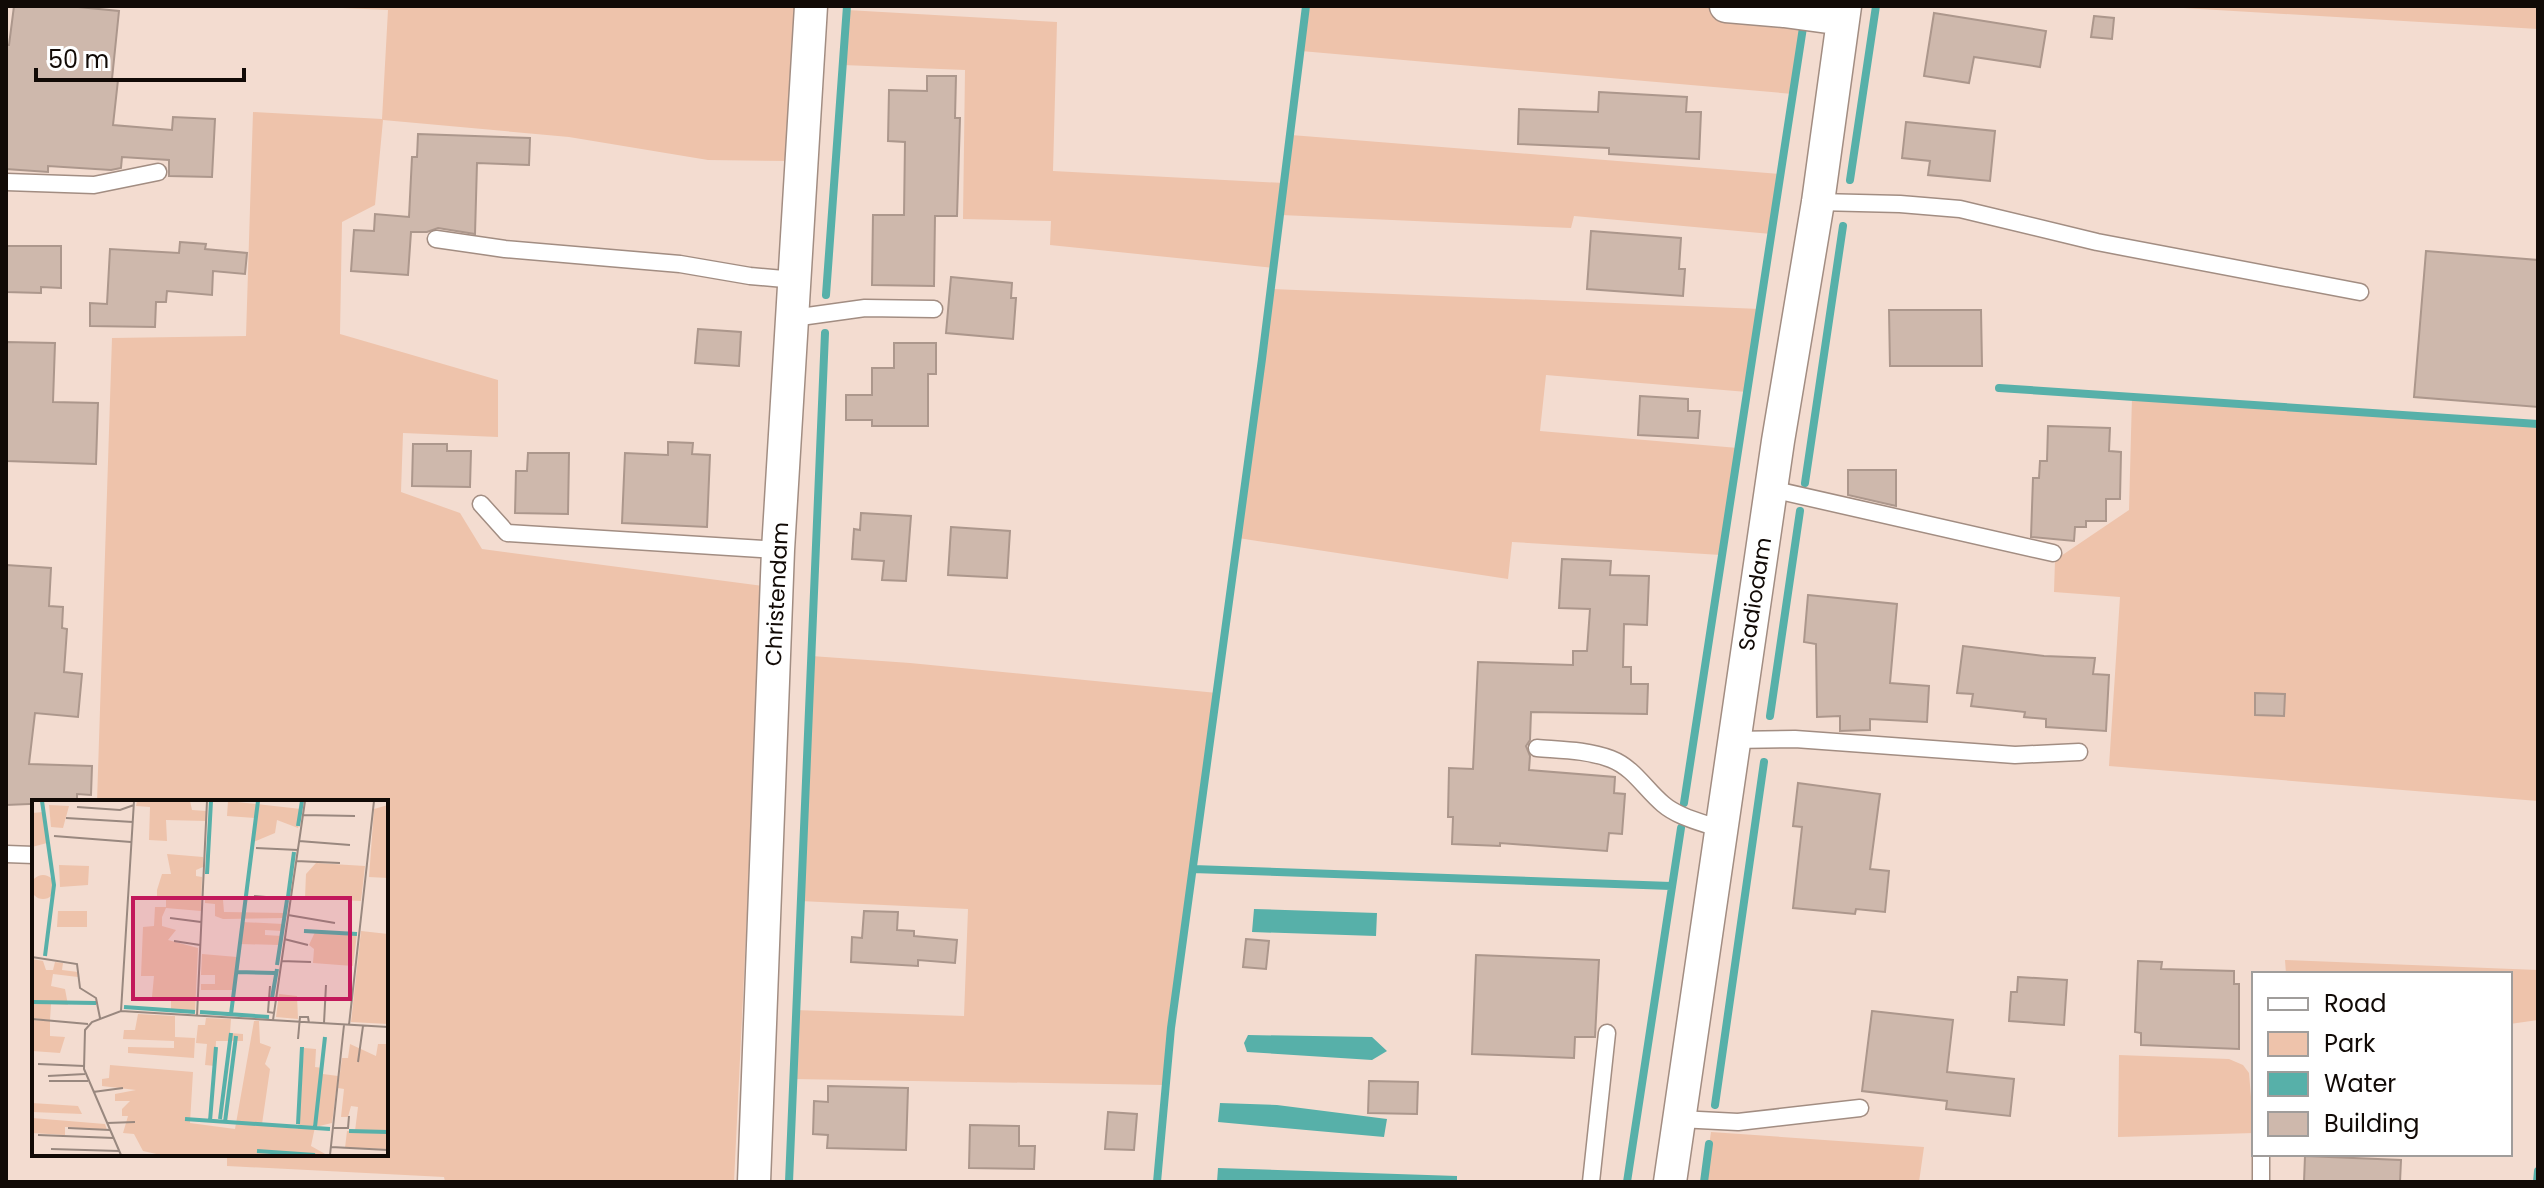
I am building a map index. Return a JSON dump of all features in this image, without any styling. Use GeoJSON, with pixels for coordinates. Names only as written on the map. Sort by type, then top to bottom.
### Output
{"type":"FeatureCollection","features":[{"type":"Feature","properties":{"kind":"street","name":"Christendam"},"geometry":{"type":"LineString","coordinates":[[754,1182],[778,550],[811,6]]}},
{"type":"Feature","properties":{"kind":"street"},"geometry":{"type":"LineString","coordinates":[[1726,6],[1844,13]]}},
{"type":"Feature","properties":{"kind":"street","name":"Sadiodam"},"geometry":{"type":"LineString","coordinates":[[1670,1182],[1733,740],[1818,202],[1844,13]]}},
{"type":"Feature","properties":{"kind":"lane"},"geometry":{"type":"LineString","coordinates":[[6,182],[94,185],[158,172]]}},
{"type":"Feature","properties":{"kind":"lane"},"geometry":{"type":"LineString","coordinates":[[1818,202],[1960,209],[2097,242],[2360,292]]}},
{"type":"Feature","properties":{"kind":"lane"},"geometry":{"type":"LineString","coordinates":[[436,239],[505,249],[680,264],[795,280]]}},
{"type":"Feature","properties":{"kind":"lane"},"geometry":{"type":"LineString","coordinates":[[793,318],[865,308],[934,309]]}},
{"type":"Feature","properties":{"kind":"lane"},"geometry":{"type":"LineString","coordinates":[[1771,489],[2053,553]]}},
{"type":"Feature","properties":{"kind":"lane"},"geometry":{"type":"LineString","coordinates":[[481,504],[507,533],[778,550]]}},
{"type":"Feature","properties":{"kind":"lane"},"geometry":{"type":"LineString","coordinates":[[1733,740],[1795,739],[2015,755],[2079,752]]}},
{"type":"Feature","properties":{"kind":"lane"},"geometry":{"type":"LineString","coordinates":[[1537,748],[1583,752],[1613,760],[1636,774],[1664,805],[1687,818],[1720,829]]}},
{"type":"Feature","properties":{"kind":"lane"},"geometry":{"type":"LineString","coordinates":[[6,854],[32,855]]}},
{"type":"Feature","properties":{"kind":"lane"},"geometry":{"type":"LineString","coordinates":[[1591,1182],[1607,1033]]}},
{"type":"Feature","properties":{"kind":"lane"},"geometry":{"type":"LineString","coordinates":[[1679,1119],[1738,1122],[1860,1108]]}},
{"type":"Feature","properties":{"kind":"lane"},"geometry":{"type":"LineString","coordinates":[[2261,1156],[2261,1182]]}},
{"type":"Feature","properties":{"kind":"green space"},"geometry":{"type":"Polygon","coordinates":[[[295,6],[798,6],[789,161],[708,160],[569,137],[383,120],[375,205],[342,222],[340,334],[498,380],[498,437],[403,433],[401,492],[460,513],[482,549],[763,586],[734,1182],[445,1182],[444,1177],[227,1166],[227,1156],[388,1156],[388,800],[97,800],[112,338],[246,336],[253,112],[382,119],[388,10],[295,6]]]}},
{"type":"Feature","properties":{"kind":"green space"},"geometry":{"type":"Polygon","coordinates":[[[1306,6],[1806,6],[1793,94],[1301,51],[1306,6]]]}},
{"type":"Feature","properties":{"kind":"green space"},"geometry":{"type":"Polygon","coordinates":[[[2150,6],[2538,6],[2538,29],[2150,6]]]}},
{"type":"Feature","properties":{"kind":"green space"},"geometry":{"type":"Polygon","coordinates":[[[847,10],[1057,22],[1053,171],[1284,183],[1291,135],[1781,174],[1771,234],[1574,216],[1571,228],[1281,215],[1274,268],[1050,245],[1051,221],[963,219],[965,70],[843,65],[847,10]]]}},
{"type":"Feature","properties":{"kind":"green space"},"geometry":{"type":"Polygon","coordinates":[[[1272,289],[1760,309],[1747,392],[1546,375],[1540,431],[1738,448],[1721,555],[1512,542],[1508,579],[1238,538],[1272,289]]]}},
{"type":"Feature","properties":{"kind":"green space"},"geometry":{"type":"Polygon","coordinates":[[[2132,397],[2538,424],[2538,801],[2109,766],[2120,597],[2054,592],[2055,560],[2129,510],[2132,397]]]}},
{"type":"Feature","properties":{"kind":"green space"},"geometry":{"type":"Polygon","coordinates":[[[811,656],[1217,693],[1165,1085],[793,1079],[795,1010],[964,1016],[968,909],[800,901],[811,656]]]}},
{"type":"Feature","properties":{"kind":"green space"},"geometry":{"type":"Polygon","coordinates":[[[2285,960],[2538,970],[2538,1020],[2512,1024],[2512,972],[2286,972],[2285,960]]]}},
{"type":"Feature","properties":{"kind":"green space"},"geometry":{"type":"Polygon","coordinates":[[[2119,1055],[2229,1059],[2243,1065],[2249,1073],[2252,1133],[2118,1137],[2119,1055]]]}},
{"type":"Feature","properties":{"kind":"green space"},"geometry":{"type":"Polygon","coordinates":[[[1711,1132],[1924,1147],[1919,1182],[1704,1182],[1711,1132]]]}},
{"type":"Feature","properties":{"kind":"water"},"geometry":{"type":"Polygon","coordinates":[[[1254,909],[1377,913],[1376,936],[1252,932],[1254,909]]]}},
{"type":"Feature","properties":{"kind":"water"},"geometry":{"type":"Polygon","coordinates":[[[1248,1035],[1372,1037],[1387,1051],[1372,1060],[1247,1052],[1244,1043],[1248,1035]]]}},
{"type":"Feature","properties":{"kind":"water"},"geometry":{"type":"Polygon","coordinates":[[[1220,1103],[1277,1105],[1387,1119],[1384,1137],[1218,1122],[1220,1103]]]}},
{"type":"Feature","properties":{"kind":"water"},"geometry":{"type":"Polygon","coordinates":[[[1218,1168],[1457,1176],[1457,1182],[1217,1182],[1218,1168]]]}},
{"type":"Feature","properties":{"kind":"building"},"geometry":{"type":"Polygon","coordinates":[[[14,6],[68,6],[119,11],[112,79],[118,80],[113,125],[172,130],[173,117],[215,119],[212,177],[169,176],[169,160],[122,157],[121,168],[111,170],[48,166],[48,172],[6,169],[6,45],[9,45],[14,6]]]}},
{"type":"Feature","properties":{"kind":"building"},"geometry":{"type":"Polygon","coordinates":[[[1934,13],[2046,31],[2040,67],[1974,57],[1969,83],[1924,76],[1934,13]]]}},
{"type":"Feature","properties":{"kind":"building"},"geometry":{"type":"Polygon","coordinates":[[[2094,16],[2114,18],[2112,39],[2091,37],[2094,16]]]}},
{"type":"Feature","properties":{"kind":"building"},"geometry":{"type":"Polygon","coordinates":[[[927,76],[956,76],[955,118],[960,118],[957,216],[935,216],[934,286],[872,285],[873,215],[904,215],[905,142],[888,141],[889,90],[927,91],[927,76]]]}},
{"type":"Feature","properties":{"kind":"building"},"geometry":{"type":"Polygon","coordinates":[[[1599,92],[1687,97],[1686,112],[1701,112],[1699,159],[1609,154],[1609,148],[1518,144],[1519,109],[1598,112],[1599,92]]]}},
{"type":"Feature","properties":{"kind":"building"},"geometry":{"type":"Polygon","coordinates":[[[1906,122],[1995,131],[1990,181],[1928,175],[1930,161],[1902,158],[1906,122]]]}},
{"type":"Feature","properties":{"kind":"building"},"geometry":{"type":"Polygon","coordinates":[[[418,134],[530,138],[529,165],[477,163],[475,234],[438,228],[411,232],[408,275],[351,271],[354,230],[374,231],[375,214],[409,217],[412,157],[417,157],[418,134]]]}},
{"type":"Feature","properties":{"kind":"building"},"geometry":{"type":"Polygon","coordinates":[[[1591,231],[1681,238],[1679,269],[1685,269],[1683,296],[1587,289],[1591,231]]]}},
{"type":"Feature","properties":{"kind":"building"},"geometry":{"type":"Polygon","coordinates":[[[180,242],[206,244],[205,249],[247,253],[245,274],[213,271],[212,295],[167,291],[166,302],[156,302],[155,327],[90,326],[90,303],[107,304],[110,249],[179,253],[180,242]]]}},
{"type":"Feature","properties":{"kind":"building"},"geometry":{"type":"Polygon","coordinates":[[[6,246],[61,246],[61,288],[41,287],[41,293],[6,292],[6,246]]]}},
{"type":"Feature","properties":{"kind":"building"},"geometry":{"type":"Polygon","coordinates":[[[2426,251],[2538,260],[2538,407],[2414,397],[2426,251]]]}},
{"type":"Feature","properties":{"kind":"building"},"geometry":{"type":"Polygon","coordinates":[[[951,277],[1012,283],[1011,298],[1016,298],[1013,339],[946,333],[951,277]]]}},
{"type":"Feature","properties":{"kind":"building"},"geometry":{"type":"Polygon","coordinates":[[[1889,310],[1981,310],[1982,366],[1890,366],[1889,310]]]}},
{"type":"Feature","properties":{"kind":"building"},"geometry":{"type":"Polygon","coordinates":[[[698,329],[741,332],[739,366],[695,363],[698,329]]]}},
{"type":"Feature","properties":{"kind":"building"},"geometry":{"type":"Polygon","coordinates":[[[6,342],[55,343],[53,402],[98,403],[96,464],[6,461],[6,342]]]}},
{"type":"Feature","properties":{"kind":"building"},"geometry":{"type":"Polygon","coordinates":[[[894,343],[936,343],[936,374],[928,374],[928,426],[872,426],[872,420],[846,420],[846,395],[872,395],[872,368],[894,368],[894,343]]]}},
{"type":"Feature","properties":{"kind":"building"},"geometry":{"type":"Polygon","coordinates":[[[1640,396],[1688,399],[1688,411],[1700,411],[1698,438],[1638,435],[1640,396]]]}},
{"type":"Feature","properties":{"kind":"building"},"geometry":{"type":"Polygon","coordinates":[[[2048,426],[2110,428],[2109,451],[2121,452],[2120,499],[2106,499],[2106,521],[2086,521],[2086,527],[2075,527],[2074,541],[2031,537],[2033,478],[2039,478],[2040,461],[2047,461],[2048,426]]]}},
{"type":"Feature","properties":{"kind":"building"},"geometry":{"type":"Polygon","coordinates":[[[668,442],[693,443],[692,454],[710,455],[707,527],[622,523],[625,453],[668,455],[668,442]]]}},
{"type":"Feature","properties":{"kind":"building"},"geometry":{"type":"Polygon","coordinates":[[[413,444],[447,444],[447,451],[471,451],[470,487],[412,486],[413,444]]]}},
{"type":"Feature","properties":{"kind":"building"},"geometry":{"type":"Polygon","coordinates":[[[528,453],[569,453],[568,514],[515,513],[516,471],[527,471],[528,453]]]}},
{"type":"Feature","properties":{"kind":"building"},"geometry":{"type":"Polygon","coordinates":[[[1848,470],[1896,470],[1896,506],[1848,495],[1848,470]]]}},
{"type":"Feature","properties":{"kind":"building"},"geometry":{"type":"Polygon","coordinates":[[[861,513],[911,516],[906,581],[882,580],[884,561],[852,559],[854,529],[860,530],[861,513]]]}},
{"type":"Feature","properties":{"kind":"building"},"geometry":{"type":"Polygon","coordinates":[[[951,527],[1010,531],[1007,578],[948,575],[951,527]]]}},
{"type":"Feature","properties":{"kind":"building"},"geometry":{"type":"Polygon","coordinates":[[[1562,559],[1611,561],[1610,575],[1649,576],[1647,625],[1624,624],[1623,667],[1631,667],[1631,684],[1648,684],[1647,714],[1531,712],[1530,740],[1526,746],[1530,756],[1529,770],[1615,777],[1614,793],[1625,794],[1622,834],[1609,833],[1607,851],[1500,843],[1500,846],[1452,844],[1453,817],[1448,817],[1449,768],[1473,769],[1478,662],[1573,665],[1573,651],[1587,651],[1590,609],[1559,608],[1562,559]]]}},
{"type":"Feature","properties":{"kind":"building"},"geometry":{"type":"Polygon","coordinates":[[[6,565],[51,568],[49,606],[63,607],[62,628],[67,629],[64,672],[82,674],[78,717],[35,713],[29,764],[92,766],[91,795],[77,794],[77,800],[32,800],[32,804],[6,805],[6,565]]]}},
{"type":"Feature","properties":{"kind":"building"},"geometry":{"type":"Polygon","coordinates":[[[1808,595],[1897,604],[1890,683],[1929,686],[1927,722],[1870,719],[1870,730],[1840,731],[1840,716],[1817,717],[1816,644],[1804,642],[1808,595]]]}},
{"type":"Feature","properties":{"kind":"building"},"geometry":{"type":"Polygon","coordinates":[[[1963,646],[2044,656],[2095,658],[2093,674],[2109,675],[2106,731],[2046,727],[2046,719],[2024,717],[2025,712],[1971,706],[1973,694],[1957,693],[1963,646]]]}},
{"type":"Feature","properties":{"kind":"building"},"geometry":{"type":"Polygon","coordinates":[[[2255,693],[2285,694],[2284,716],[2255,715],[2255,693]]]}},
{"type":"Feature","properties":{"kind":"building"},"geometry":{"type":"Polygon","coordinates":[[[1798,783],[1880,794],[1870,869],[1889,871],[1885,912],[1856,909],[1855,914],[1793,908],[1802,827],[1793,826],[1798,783]]]}},
{"type":"Feature","properties":{"kind":"building"},"geometry":{"type":"Polygon","coordinates":[[[864,911],[898,912],[897,930],[914,931],[914,936],[957,940],[955,963],[918,960],[918,966],[851,962],[852,937],[862,938],[864,911]]]}},
{"type":"Feature","properties":{"kind":"building"},"geometry":{"type":"Polygon","coordinates":[[[1246,939],[1269,941],[1266,969],[1243,967],[1246,939]]]}},
{"type":"Feature","properties":{"kind":"building"},"geometry":{"type":"Polygon","coordinates":[[[1476,955],[1599,960],[1595,1037],[1575,1037],[1574,1058],[1472,1054],[1476,955]]]}},
{"type":"Feature","properties":{"kind":"building"},"geometry":{"type":"Polygon","coordinates":[[[2138,961],[2162,962],[2161,969],[2234,971],[2234,984],[2239,984],[2239,1049],[2141,1045],[2141,1033],[2135,1032],[2138,961]]]}},
{"type":"Feature","properties":{"kind":"building"},"geometry":{"type":"Polygon","coordinates":[[[2018,977],[2067,980],[2064,1025],[2009,1021],[2011,992],[2017,992],[2018,977]]]}},
{"type":"Feature","properties":{"kind":"building"},"geometry":{"type":"Polygon","coordinates":[[[1872,1011],[1953,1020],[1947,1072],[2014,1079],[2010,1116],[1946,1109],[1947,1101],[1862,1091],[1872,1011]]]}},
{"type":"Feature","properties":{"kind":"building"},"geometry":{"type":"Polygon","coordinates":[[[1369,1081],[1418,1082],[1417,1114],[1368,1113],[1369,1081]]]}},
{"type":"Feature","properties":{"kind":"building"},"geometry":{"type":"Polygon","coordinates":[[[828,1086],[908,1088],[906,1150],[827,1148],[828,1135],[813,1134],[814,1101],[828,1102],[828,1086]]]}},
{"type":"Feature","properties":{"kind":"building"},"geometry":{"type":"Polygon","coordinates":[[[1108,1112],[1137,1114],[1134,1150],[1105,1149],[1108,1112]]]}},
{"type":"Feature","properties":{"kind":"building"},"geometry":{"type":"Polygon","coordinates":[[[970,1125],[1019,1126],[1019,1146],[1035,1146],[1034,1169],[969,1168],[970,1125]]]}},
{"type":"Feature","properties":{"kind":"building"},"geometry":{"type":"Polygon","coordinates":[[[2305,1156],[2401,1160],[2400,1182],[2304,1182],[2305,1156]]]}},
{"type":"Feature","properties":{"kind":"waterway"},"geometry":{"type":"LineString","coordinates":[[826,295],[847,6]]}},
{"type":"Feature","properties":{"kind":"waterway"},"geometry":{"type":"LineString","coordinates":[[1157,1182],[1171,1028],[1262,359],[1306,6]]}},
{"type":"Feature","properties":{"kind":"waterway"},"geometry":{"type":"LineString","coordinates":[[1850,180],[1876,6]]}},
{"type":"Feature","properties":{"kind":"waterway"},"geometry":{"type":"LineString","coordinates":[[1684,803],[1804,21]]}},
{"type":"Feature","properties":{"kind":"waterway"},"geometry":{"type":"LineString","coordinates":[[1805,483],[1843,226]]}},
{"type":"Feature","properties":{"kind":"waterway"},"geometry":{"type":"LineString","coordinates":[[789,1182],[825,333]]}},
{"type":"Feature","properties":{"kind":"waterway"},"geometry":{"type":"LineString","coordinates":[[1999,388],[2538,424]]}},
{"type":"Feature","properties":{"kind":"waterway"},"geometry":{"type":"LineString","coordinates":[[1770,716],[1800,511]]}},
{"type":"Feature","properties":{"kind":"waterway"},"geometry":{"type":"LineString","coordinates":[[1715,1105],[1764,762]]}},
{"type":"Feature","properties":{"kind":"waterway"},"geometry":{"type":"LineString","coordinates":[[1627,1182],[1681,828]]}},
{"type":"Feature","properties":{"kind":"waterway"},"geometry":{"type":"LineString","coordinates":[[1193,869],[1671,886]]}},
{"type":"Feature","properties":{"kind":"waterway"},"geometry":{"type":"LineString","coordinates":[[1704,1182],[1709,1144]]}},
{"type":"Feature","properties":{"kind":"waterway"},"geometry":{"type":"LineString","coordinates":[[2537,1182],[2538,1171]]}}]}
